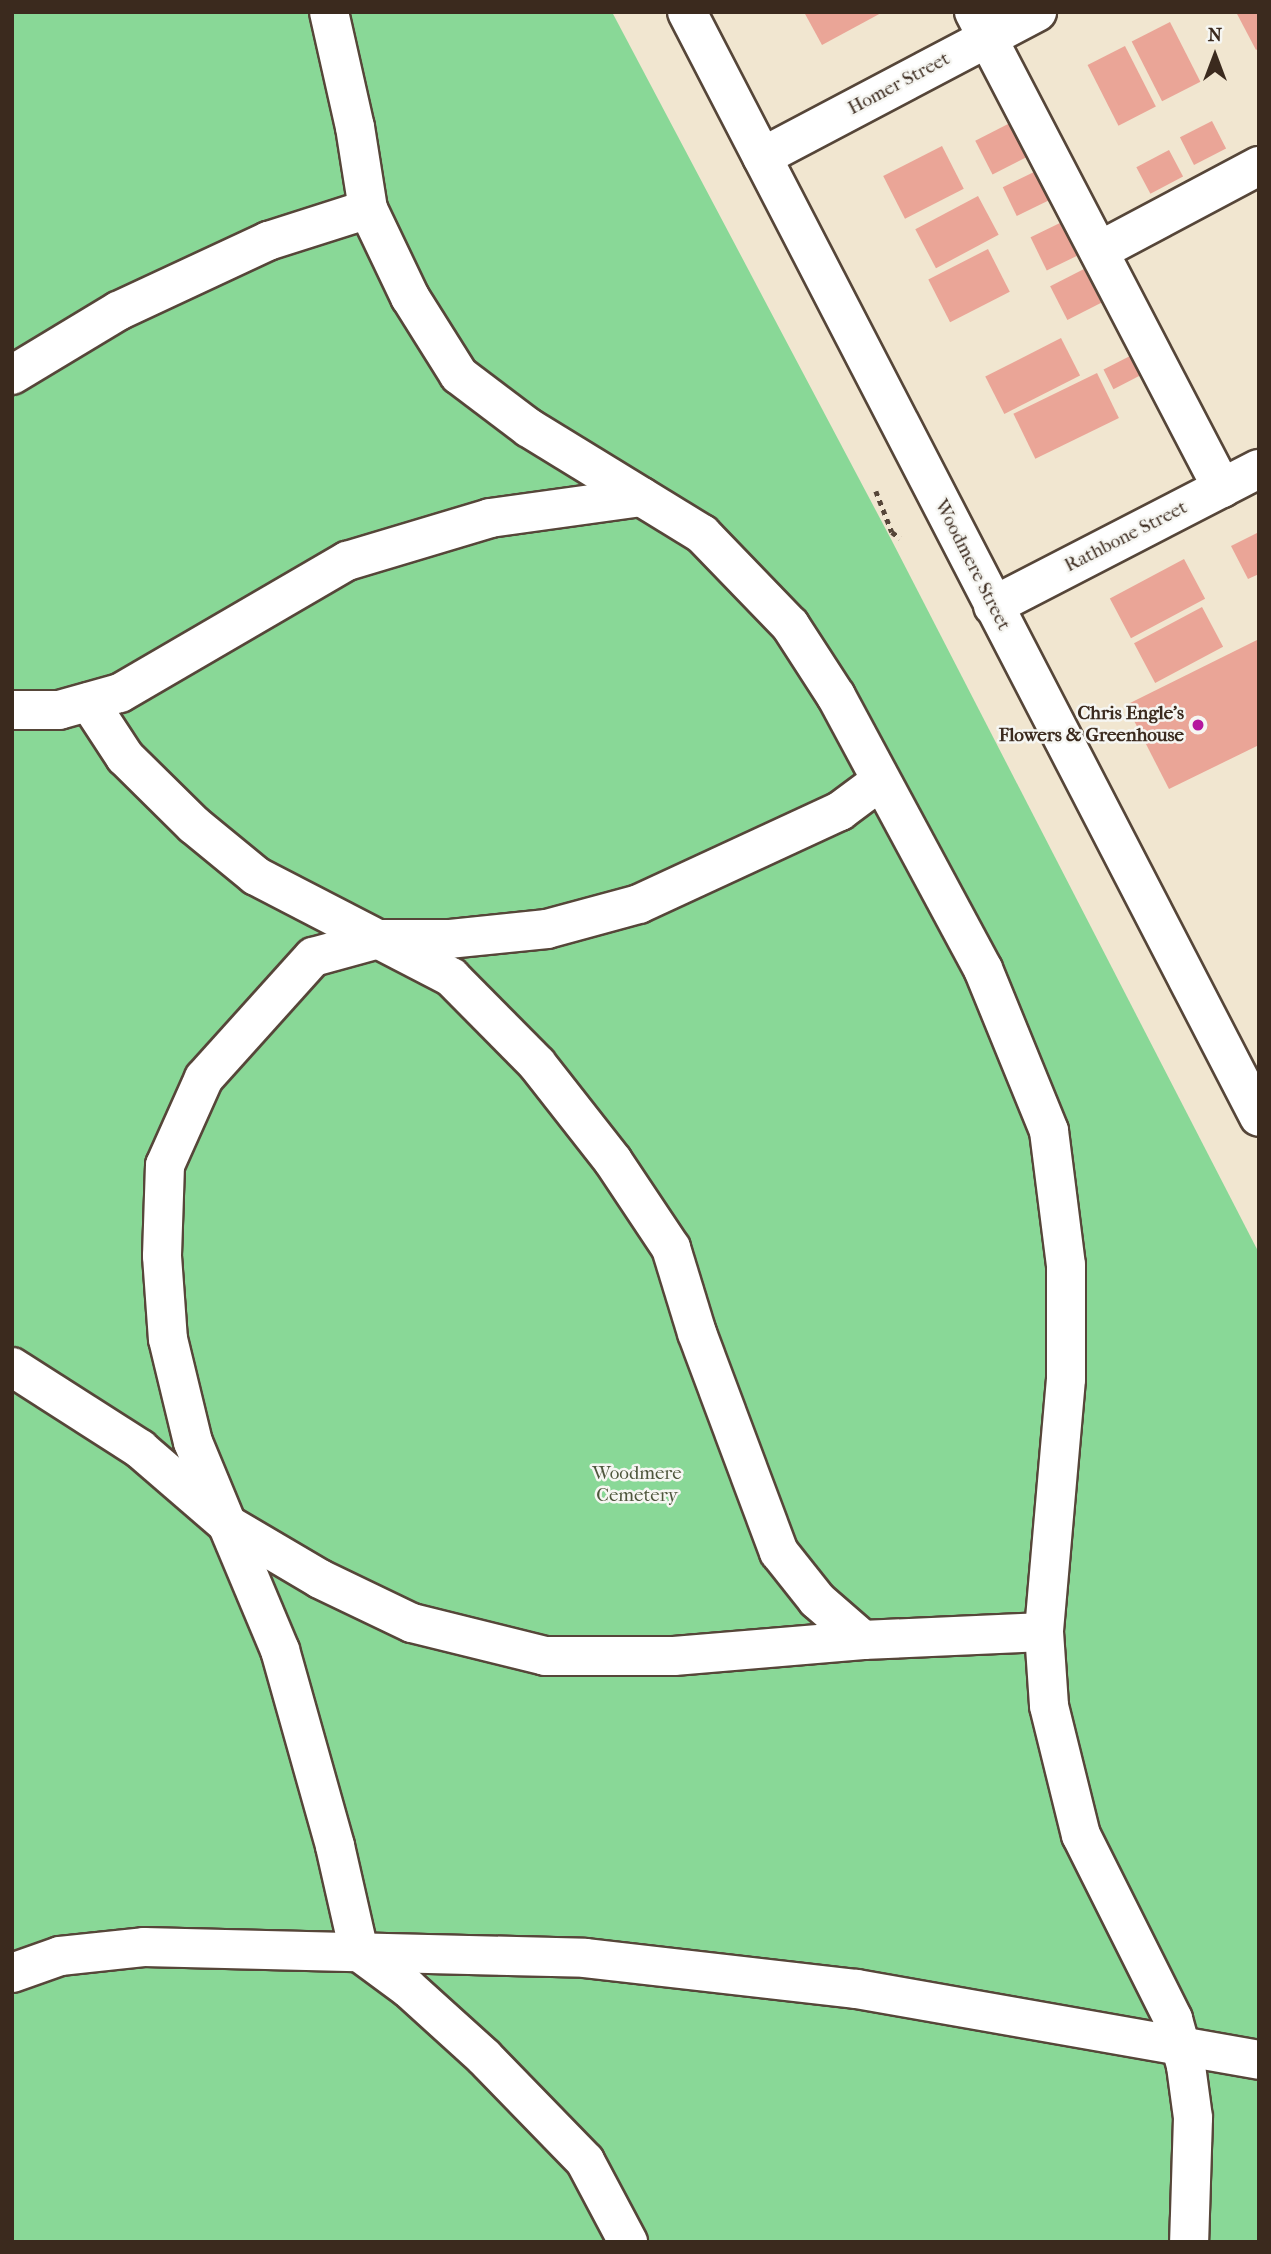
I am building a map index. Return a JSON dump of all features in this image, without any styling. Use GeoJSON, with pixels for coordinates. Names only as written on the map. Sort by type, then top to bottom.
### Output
{"type":"FeatureCollection","features":[{"type":"Feature","properties":{"kind":"street"},"geometry":{"type":"LineString","coordinates":[[329,12],[355,127],[368,209],[410,297],[459,375],[529,428],[702,534],[790,625],[836,696],[879,782],[983,969],[1049,1130],[1066,1265],[1066,1379],[1044,1632],[1049,1706],[1081,1835],[1173,2020],[1180,2046],[1193,2118],[1189,2242]]}},
{"type":"Feature","properties":{"kind":"street","name":"Woodmere Street"},"geometry":{"type":"LineString","coordinates":[[687,12],[993,606],[1257,1108]]}},
{"type":"Feature","properties":{"kind":"street","name":"Homer Street"},"geometry":{"type":"LineString","coordinates":[[762,157],[981,25],[1037,12]]}},
{"type":"Feature","properties":{"kind":"street"},"geometry":{"type":"LineString","coordinates":[[981,25],[1099,251],[1247,481]]}},
{"type":"Feature","properties":{"kind":"street"},"geometry":{"type":"LineString","coordinates":[[1099,251],[1259,166]]}},
{"type":"Feature","properties":{"kind":"street"},"geometry":{"type":"LineString","coordinates":[[12,375],[118,311],[268,241],[368,209]]}},
{"type":"Feature","properties":{"kind":"street","name":"Rathbone Street"},"geometry":{"type":"LineString","coordinates":[[993,606],[1247,481]]}},
{"type":"Feature","properties":{"kind":"street"},"geometry":{"type":"LineString","coordinates":[[12,710],[59,710],[120,694],[347,561],[490,518],[642,497]]}},
{"type":"Feature","properties":{"kind":"street"},"geometry":{"type":"LineString","coordinates":[[89,702],[125,757],[194,825],[256,876],[451,976],[537,1064],[613,1161],[671,1248],[697,1333],[779,1552],[817,1600],[863,1640]]}},
{"type":"Feature","properties":{"kind":"street"},"geometry":{"type":"LineString","coordinates":[[628,2242],[585,2161],[484,2057],[408,1988],[359,1952],[335,1846],[279,1650],[193,1442],[168,1339],[162,1256],[165,1165],[204,1078],[313,957],[379,939],[451,939],[547,929],[639,904],[840,811],[879,782]]}},
{"type":"Feature","properties":{"kind":"street"},"geometry":{"type":"LineString","coordinates":[[12,1367],[140,1449],[227,1524],[320,1579],[412,1623],[545,1656],[674,1656],[863,1640],[1044,1632]]}},
{"type":"Feature","properties":{"kind":"street"},"geometry":{"type":"LineString","coordinates":[[12,1973],[60,1956],[144,1947],[585,1958],[857,1989],[1259,2060]]}},
{"type":"Feature","properties":{"kind":"path"},"geometry":{"type":"LineString","coordinates":[[876,491],[892,532],[900,538]]}},
{"type":"Feature","properties":{"kind":"green space","name":"Woodmere Cemetery"},"geometry":{"type":"Polygon","coordinates":[[[12,12],[612,12],[892,541],[1259,1253],[1259,2242],[12,2242],[12,12]]]}},
{"type":"Feature","properties":{"kind":"building"},"geometry":{"type":"Polygon","coordinates":[[[804,12],[883,12],[822,45],[804,12]]]}},
{"type":"Feature","properties":{"kind":"building"},"geometry":{"type":"Polygon","coordinates":[[[1236,12],[1259,12],[1259,48],[1256,50],[1236,12]]]}},
{"type":"Feature","properties":{"kind":"building"},"geometry":{"type":"Polygon","coordinates":[[[1170,22],[1200,82],[1162,101],[1132,42],[1170,22]]]}},
{"type":"Feature","properties":{"kind":"building"},"geometry":{"type":"Polygon","coordinates":[[[1125,46],[1156,107],[1118,126],[1088,65],[1125,46]]]}},
{"type":"Feature","properties":{"kind":"building"},"geometry":{"type":"Polygon","coordinates":[[[1212,121],[1226,149],[1194,165],[1180,137],[1212,121]]]}},
{"type":"Feature","properties":{"kind":"building"},"geometry":{"type":"Polygon","coordinates":[[[1010,123],[1027,157],[993,175],[975,141],[1010,123]]]}},
{"type":"Feature","properties":{"kind":"building"},"geometry":{"type":"Polygon","coordinates":[[[942,146],[964,189],[905,219],[883,176],[942,146]]]}},
{"type":"Feature","properties":{"kind":"building"},"geometry":{"type":"Polygon","coordinates":[[[1169,150],[1183,176],[1150,194],[1136,167],[1169,150]]]}},
{"type":"Feature","properties":{"kind":"building"},"geometry":{"type":"Polygon","coordinates":[[[1036,171],[1050,200],[1017,216],[1003,187],[1036,171]]]}},
{"type":"Feature","properties":{"kind":"building"},"geometry":{"type":"Polygon","coordinates":[[[978,196],[999,235],[936,268],[915,229],[978,196]]]}},
{"type":"Feature","properties":{"kind":"building"},"geometry":{"type":"Polygon","coordinates":[[[1062,222],[1078,255],[1047,271],[1031,237],[1062,222]]]}},
{"type":"Feature","properties":{"kind":"building"},"geometry":{"type":"Polygon","coordinates":[[[988,249],[1010,292],[950,322],[928,279],[988,249]]]}},
{"type":"Feature","properties":{"kind":"building"},"geometry":{"type":"Polygon","coordinates":[[[1084,269],[1101,303],[1067,320],[1050,286],[1084,269]]]}},
{"type":"Feature","properties":{"kind":"building"},"geometry":{"type":"Polygon","coordinates":[[[1061,338],[1080,375],[1004,414],[985,377],[1061,338]]]}},
{"type":"Feature","properties":{"kind":"building"},"geometry":{"type":"Polygon","coordinates":[[[1132,355],[1142,375],[1113,389],[1103,370],[1132,355]]]}},
{"type":"Feature","properties":{"kind":"building"},"geometry":{"type":"Polygon","coordinates":[[[1097,373],[1119,418],[1035,459],[1013,414],[1097,373]]]}},
{"type":"Feature","properties":{"kind":"building"},"geometry":{"type":"Polygon","coordinates":[[[1259,532],[1259,574],[1248,579],[1231,546],[1259,532]]]}},
{"type":"Feature","properties":{"kind":"building"},"geometry":{"type":"Polygon","coordinates":[[[1184,559],[1205,599],[1131,638],[1110,598],[1184,559]]]}},
{"type":"Feature","properties":{"kind":"building"},"geometry":{"type":"Polygon","coordinates":[[[1202,607],[1223,647],[1155,683],[1134,643],[1202,607]]]}},
{"type":"Feature","properties":{"kind":"building","name":"Chris Engle's Flowers & Greenhouse"},"geometry":{"type":"Polygon","coordinates":[[[1259,639],[1259,745],[1169,789],[1126,705],[1259,639]]]}},
{"type":"Feature","properties":{"kind":"place","name":"Chris Engle's Flowers & Greenhouse"},"geometry":{"type":"Point","coordinates":[1198,725]}}]}
